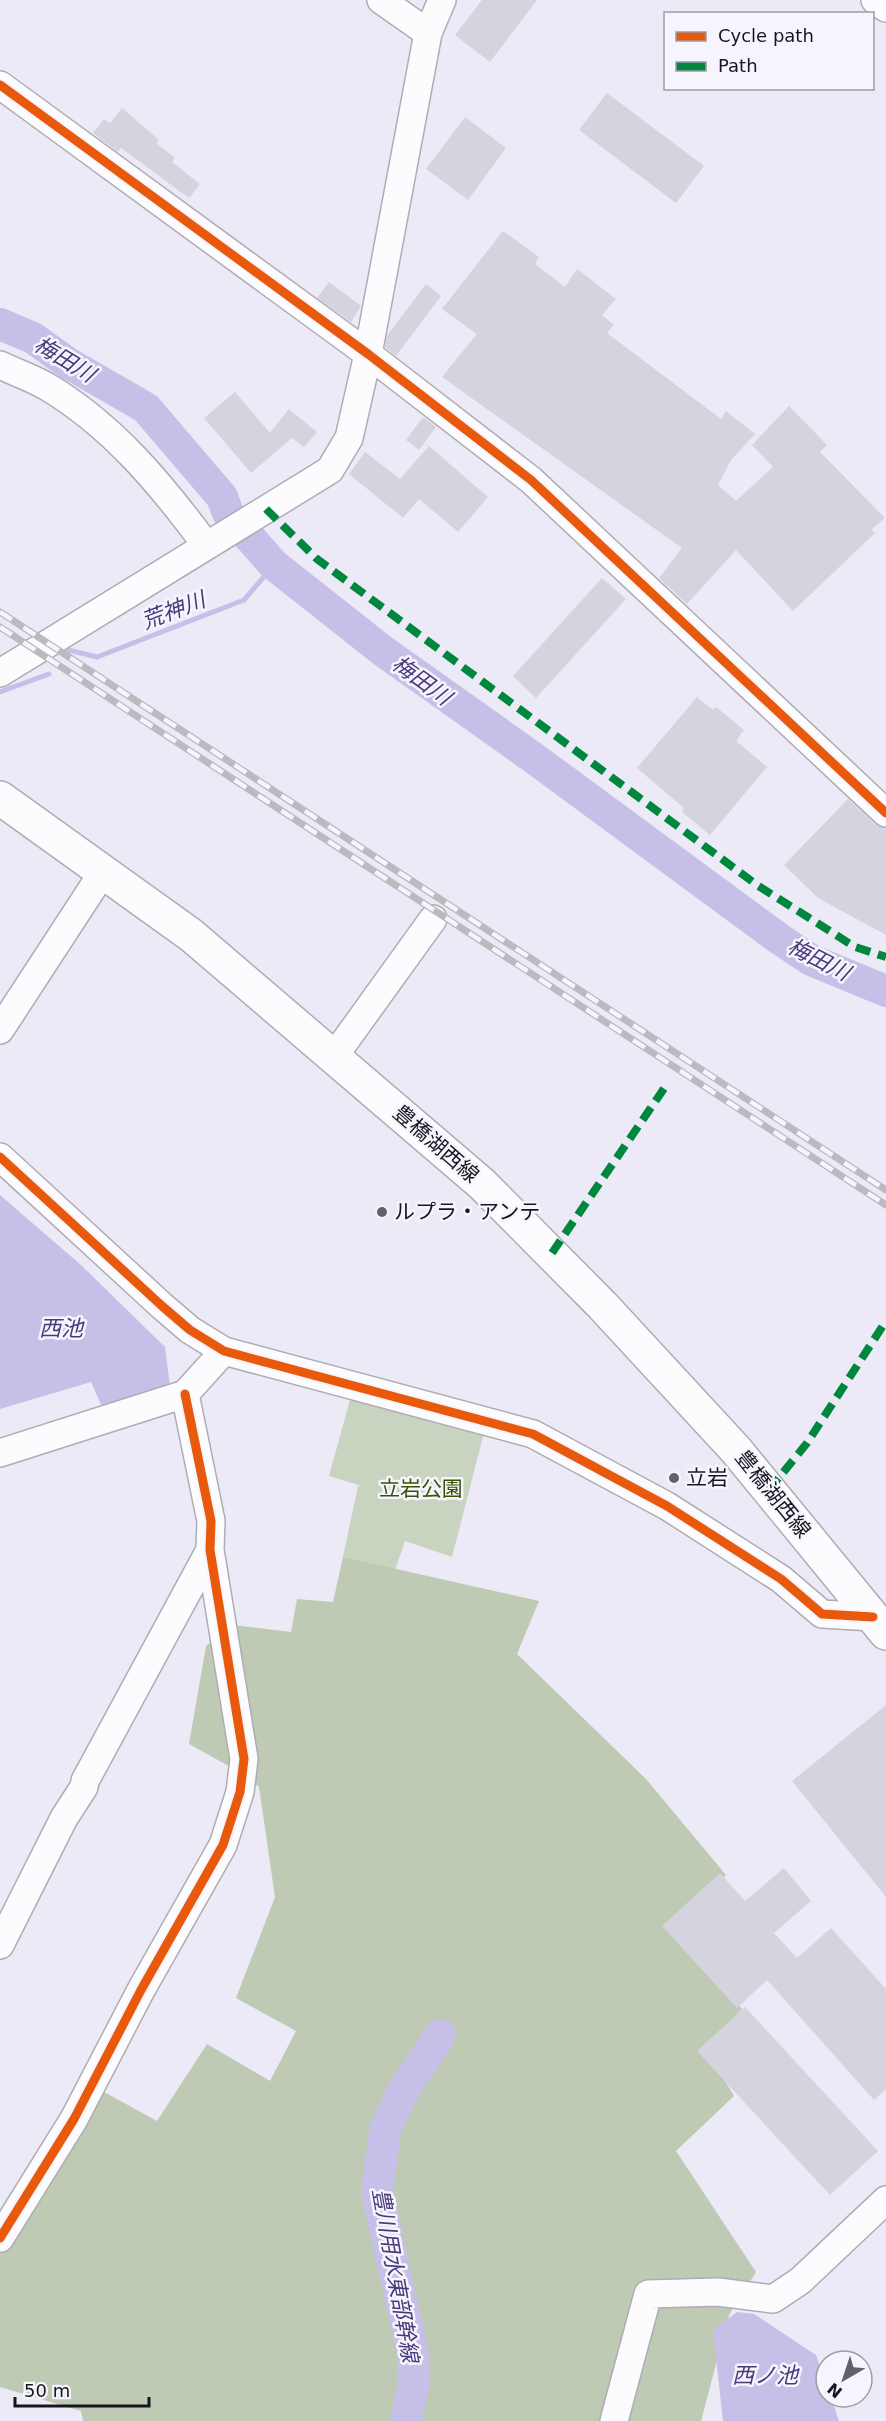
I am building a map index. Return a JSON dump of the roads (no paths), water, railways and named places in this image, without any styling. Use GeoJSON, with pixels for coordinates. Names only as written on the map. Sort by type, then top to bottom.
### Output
{"type":"FeatureCollection","features":[{"type":"Feature","properties":{"kind":"main road","name":"豊橋湖西線"},"geometry":{"type":"LineString","coordinates":[[0,798],[191,934],[335,1055],[482,1184],[603,1306],[736,1450],[879,1625]]}},
{"type":"Feature","properties":{"kind":"street"},"geometry":{"type":"LineString","coordinates":[[381,0],[428,33]]}},
{"type":"Feature","properties":{"kind":"street"},"geometry":{"type":"LineString","coordinates":[[0,673],[330,470],[349,438],[368,354],[428,33],[442,0]]}},
{"type":"Feature","properties":{"kind":"street"},"geometry":{"type":"LineString","coordinates":[[875,0],[886,8]]}},
{"type":"Feature","properties":{"kind":"street"},"geometry":{"type":"LineString","coordinates":[[0,85],[368,354],[531,480],[886,813]]}},
{"type":"Feature","properties":{"kind":"street"},"geometry":{"type":"LineString","coordinates":[[0,365],[46,386],[109,431],[210,543]]}},
{"type":"Feature","properties":{"kind":"street"},"geometry":{"type":"LineString","coordinates":[[0,1030],[103,872]]}},
{"type":"Feature","properties":{"kind":"street"},"geometry":{"type":"LineString","coordinates":[[335,1055],[433,919]]}},
{"type":"Feature","properties":{"kind":"street"},"geometry":{"type":"LineString","coordinates":[[0,1157],[162,1306],[190,1330],[224,1351],[533,1434],[667,1506],[781,1579],[822,1614],[879,1625]]}},
{"type":"Feature","properties":{"kind":"street"},"geometry":{"type":"LineString","coordinates":[[0,1454],[185,1394],[224,1351]]}},
{"type":"Feature","properties":{"kind":"street"},"geometry":{"type":"LineString","coordinates":[[0,2238],[74,2119],[141,1990],[223,1845],[240,1792],[244,1759],[210,1550],[211,1521],[185,1394]]}},
{"type":"Feature","properties":{"kind":"street"},"geometry":{"type":"LineString","coordinates":[[0,1945],[64,1818],[84,1787],[85,1781],[210,1550]]}},
{"type":"Feature","properties":{"kind":"street"},"geometry":{"type":"LineString","coordinates":[[614,2421],[648,2294],[718,2292],[773,2299],[800,2281],[886,2200]]}},
{"type":"Feature","properties":{"kind":"water","name":"西池"},"geometry":{"type":"Polygon","coordinates":[[[0,1195],[81,1265],[165,1347],[170,1386],[102,1407],[91,1382],[0,1409],[0,1195]]]}},
{"type":"Feature","properties":{"kind":"water","name":"西ノ池"},"geometry":{"type":"Polygon","coordinates":[[[737,2312],[754,2314],[814,2354],[814,2409],[835,2409],[839,2421],[723,2421],[713,2330],[737,2312]]]}},
{"type":"Feature","properties":{"kind":"waterway","name":"梅田川"},"geometry":{"type":"LineString","coordinates":[[0,324],[33,338],[68,363],[146,408],[222,497],[228,513],[274,565],[383,651],[535,759],[778,938],[811,960],[886,991]]}},
{"type":"Feature","properties":{"kind":"waterway","name":"荒神川"},"geometry":{"type":"LineString","coordinates":[[68,650],[97,657],[244,600],[274,565]]}},
{"type":"Feature","properties":{"kind":"waterway","name":"荒神川"},"geometry":{"type":"LineString","coordinates":[[0,692],[49,674]]}},
{"type":"Feature","properties":{"kind":"waterway","name":"豊川用水東部幹線"},"geometry":{"type":"LineString","coordinates":[[406,2421],[413,2387],[413,2354],[377,2192],[385,2130],[403,2091],[440,2035]]}},
{"type":"Feature","properties":{"kind":"railway"},"geometry":{"type":"LineString","coordinates":[[0,612],[886,1190]]}},
{"type":"Feature","properties":{"kind":"railway"},"geometry":{"type":"LineString","coordinates":[[0,627],[886,1205]]}},
{"type":"Feature","properties":{"kind":"place","name":"ルプラ・アンテ"},"geometry":{"type":"Point","coordinates":[382,1212]}},
{"type":"Feature","properties":{"kind":"place","name":"立岩"},"geometry":{"type":"Point","coordinates":[674,1478]}},
{"type":"Feature","properties":{"kind":"park label","name":"立岩公園"},"geometry":{"type":"Point","coordinates":[421,1489]}}]}
